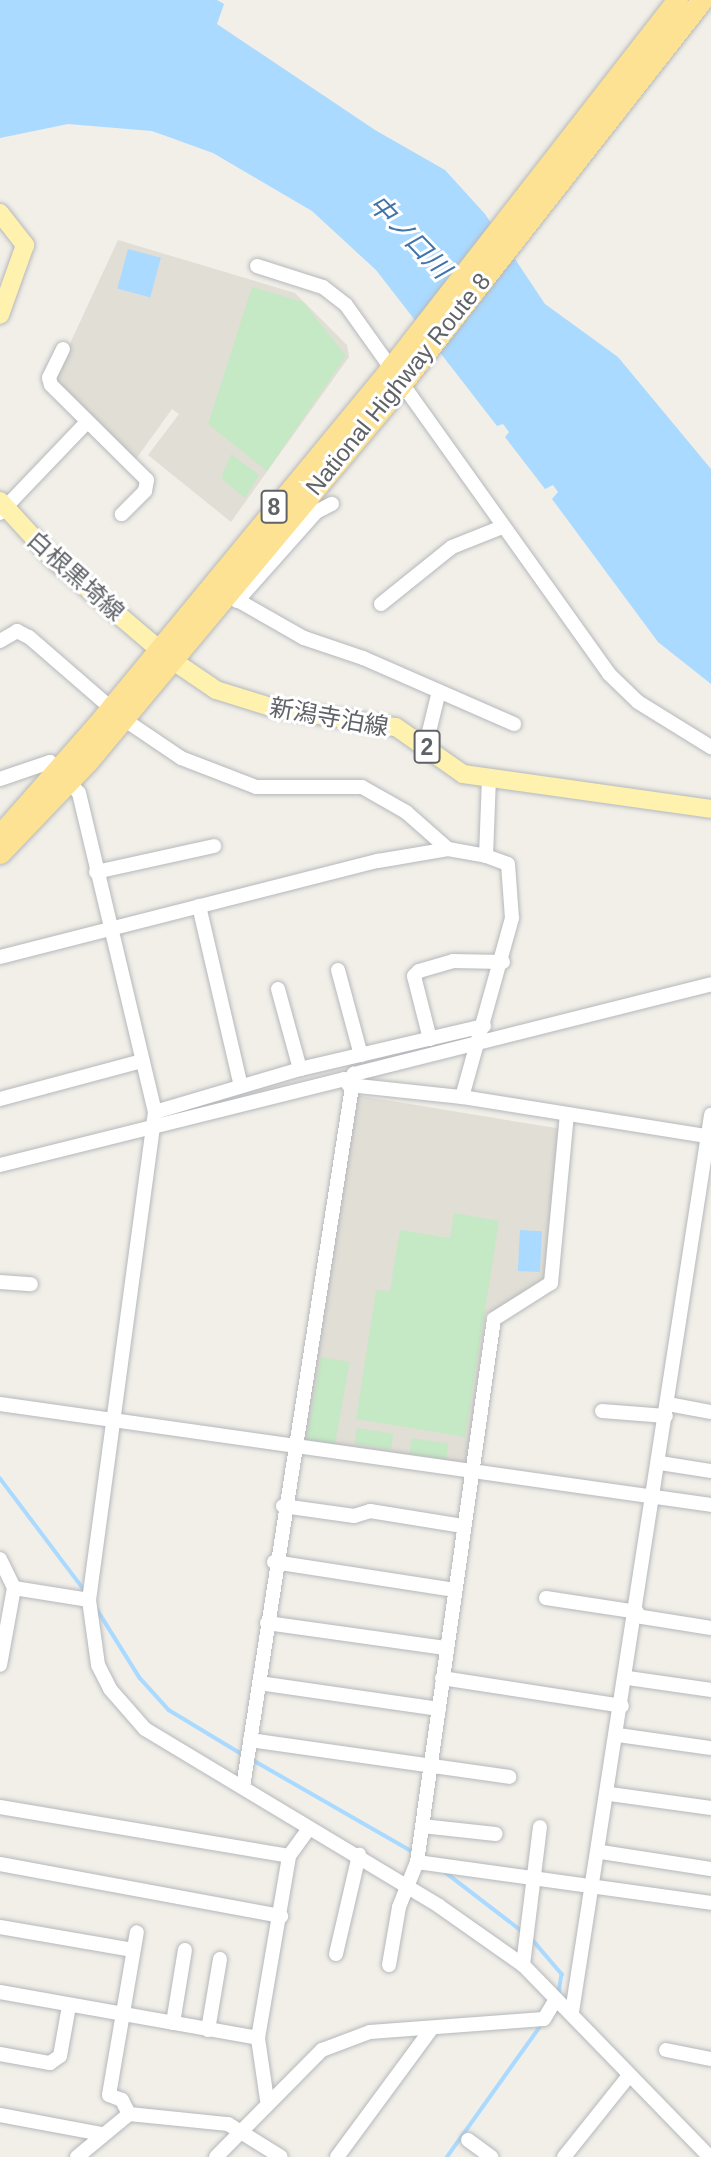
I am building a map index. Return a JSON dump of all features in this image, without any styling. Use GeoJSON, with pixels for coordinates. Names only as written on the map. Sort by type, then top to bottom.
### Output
{"type":"FeatureCollection","features":[{"type":"Feature","properties":{"kind":"highway","name":"National Highway Route 8"},"geometry":{"type":"LineString","coordinates":[[548,184],[677,0]]}},
{"type":"Feature","properties":{"kind":"highway","name":"National Highway Route 8"},"geometry":{"type":"LineString","coordinates":[[0,853],[117,713],[163,653],[402,368],[548,184],[702,0]]}},
{"type":"Feature","properties":{"kind":"highway","name":"National Highway Route 8"},"geometry":{"type":"LineString","coordinates":[[163,653],[231,597],[402,368]]}},
{"type":"Feature","properties":{"kind":"highway","name":"National Highway Route 8"},"geometry":{"type":"LineString","coordinates":[[0,835],[65,775]]}},
{"type":"Feature","properties":{"kind":"main road"},"geometry":{"type":"LineString","coordinates":[[0,214],[25,245],[0,315]]}},
{"type":"Feature","properties":{"kind":"main road","name":"白根黒埼線"},"geometry":{"type":"LineString","coordinates":[[2,508],[163,653]]}},
{"type":"Feature","properties":{"kind":"main road","name":"新潟寺泊線"},"geometry":{"type":"LineString","coordinates":[[163,653],[216,690],[248,702],[372,719],[421,741],[463,774],[711,809]]}},
{"type":"Feature","properties":{"kind":"street"},"geometry":{"type":"LineString","coordinates":[[257,266],[310,282],[336,296],[402,368],[502,527],[609,674],[638,702],[711,747]]}},
{"type":"Feature","properties":{"kind":"street"},"geometry":{"type":"LineString","coordinates":[[63,349],[49,378],[51,386],[147,480],[145,491],[121,514]]}},
{"type":"Feature","properties":{"kind":"street"},"geometry":{"type":"LineString","coordinates":[[2,508],[86,423]]}},
{"type":"Feature","properties":{"kind":"street"},"geometry":{"type":"LineString","coordinates":[[332,504],[316,512],[231,597],[304,638],[439,691],[514,724]]}},
{"type":"Feature","properties":{"kind":"street"},"geometry":{"type":"LineString","coordinates":[[381,604],[453,547],[502,527]]}},
{"type":"Feature","properties":{"kind":"street"},"geometry":{"type":"LineString","coordinates":[[0,641],[18,631],[29,637],[117,713],[181,758],[256,787],[362,787],[406,812],[448,849]]}},
{"type":"Feature","properties":{"kind":"street"},"geometry":{"type":"LineString","coordinates":[[421,741],[428,736],[439,691]]}},
{"type":"Feature","properties":{"kind":"street"},"geometry":{"type":"LineString","coordinates":[[0,779],[50,762],[79,793],[154,1119],[117,1422],[91,1593],[99,1665],[118,1699],[145,1729],[359,1856],[523,1965],[555,2001],[572,2012],[627,2078],[705,2154]]}},
{"type":"Feature","properties":{"kind":"street"},"geometry":{"type":"LineString","coordinates":[[486,856],[489,778]]}},
{"type":"Feature","properties":{"kind":"street"},"geometry":{"type":"LineString","coordinates":[[96,872],[214,846]]}},
{"type":"Feature","properties":{"kind":"street"},"geometry":{"type":"LineString","coordinates":[[0,957],[199,906],[448,849],[486,856],[508,864],[512,918],[503,962],[462,1097]]}},
{"type":"Feature","properties":{"kind":"street"},"geometry":{"type":"LineString","coordinates":[[199,906],[241,1086]]}},
{"type":"Feature","properties":{"kind":"street"},"geometry":{"type":"LineString","coordinates":[[430,1039],[414,976],[418,971],[453,961],[503,962]]}},
{"type":"Feature","properties":{"kind":"street"},"geometry":{"type":"LineString","coordinates":[[338,970],[361,1055]]}},
{"type":"Feature","properties":{"kind":"street"},"geometry":{"type":"LineString","coordinates":[[243,1787],[274,1562],[349,1085],[354,1074],[711,984]]}},
{"type":"Feature","properties":{"kind":"street"},"geometry":{"type":"LineString","coordinates":[[278,989],[300,1069]]}},
{"type":"Feature","properties":{"kind":"street"},"geometry":{"type":"LineString","coordinates":[[0,1165],[154,1119],[241,1086],[300,1069],[484,1027]]}},
{"type":"Feature","properties":{"kind":"street"},"geometry":{"type":"LineString","coordinates":[[0,1099],[142,1061]]}},
{"type":"Feature","properties":{"kind":"street"},"geometry":{"type":"LineString","coordinates":[[154,1119],[344,1079],[349,1085],[462,1097],[709,1137]]}},
{"type":"Feature","properties":{"kind":"street"},"geometry":{"type":"LineString","coordinates":[[389,1965],[399,1907],[409,1889],[417,1862],[445,1648],[494,1318],[551,1283],[567,1115]]}},
{"type":"Feature","properties":{"kind":"street"},"geometry":{"type":"LineString","coordinates":[[572,2012],[601,1852],[628,1678],[711,1115]]}},
{"type":"Feature","properties":{"kind":"street"},"geometry":{"type":"LineString","coordinates":[[0,1282],[31,1284]]}},
{"type":"Feature","properties":{"kind":"street"},"geometry":{"type":"LineString","coordinates":[[0,1404],[711,1504]]}},
{"type":"Feature","properties":{"kind":"street"},"geometry":{"type":"LineString","coordinates":[[602,1411],[711,1412]]}},
{"type":"Feature","properties":{"kind":"street"},"geometry":{"type":"LineString","coordinates":[[660,1463],[711,1471]]}},
{"type":"Feature","properties":{"kind":"street"},"geometry":{"type":"LineString","coordinates":[[283,1506],[354,1516],[370,1511],[463,1526]]}},
{"type":"Feature","properties":{"kind":"street"},"geometry":{"type":"LineString","coordinates":[[0,1559],[14,1588],[0,1665]]}},
{"type":"Feature","properties":{"kind":"street"},"geometry":{"type":"LineString","coordinates":[[274,1562],[455,1590]]}},
{"type":"Feature","properties":{"kind":"street"},"geometry":{"type":"LineString","coordinates":[[14,1588],[91,1593]]}},
{"type":"Feature","properties":{"kind":"street"},"geometry":{"type":"LineString","coordinates":[[546,1598],[711,1628]]}},
{"type":"Feature","properties":{"kind":"street"},"geometry":{"type":"LineString","coordinates":[[267,1623],[445,1648]]}},
{"type":"Feature","properties":{"kind":"street"},"geometry":{"type":"LineString","coordinates":[[442,1678],[622,1706]]}},
{"type":"Feature","properties":{"kind":"street"},"geometry":{"type":"LineString","coordinates":[[628,1678],[711,1690]]}},
{"type":"Feature","properties":{"kind":"street"},"geometry":{"type":"LineString","coordinates":[[259,1683],[439,1709]]}},
{"type":"Feature","properties":{"kind":"street"},"geometry":{"type":"LineString","coordinates":[[618,1735],[711,1748]]}},
{"type":"Feature","properties":{"kind":"street"},"geometry":{"type":"LineString","coordinates":[[250,1740],[430,1770],[509,1777]]}},
{"type":"Feature","properties":{"kind":"street"},"geometry":{"type":"LineString","coordinates":[[610,1794],[711,1808]]}},
{"type":"Feature","properties":{"kind":"street"},"geometry":{"type":"LineString","coordinates":[[0,1807],[289,1856]]}},
{"type":"Feature","properties":{"kind":"street"},"geometry":{"type":"LineString","coordinates":[[422,1826],[496,1834]]}},
{"type":"Feature","properties":{"kind":"street"},"geometry":{"type":"LineString","coordinates":[[523,1965],[540,1827]]}},
{"type":"Feature","properties":{"kind":"street"},"geometry":{"type":"LineString","coordinates":[[267,2100],[258,2038],[281,1916],[289,1856],[309,1828]]}},
{"type":"Feature","properties":{"kind":"street"},"geometry":{"type":"LineString","coordinates":[[601,1852],[711,1869]]}},
{"type":"Feature","properties":{"kind":"street"},"geometry":{"type":"LineString","coordinates":[[336,1954],[359,1856]]}},
{"type":"Feature","properties":{"kind":"street"},"geometry":{"type":"LineString","coordinates":[[417,1862],[533,1876],[711,1903]]}},
{"type":"Feature","properties":{"kind":"street"},"geometry":{"type":"LineString","coordinates":[[0,1864],[281,1916]]}},
{"type":"Feature","properties":{"kind":"street"},"geometry":{"type":"LineString","coordinates":[[0,1927],[132,1950]]}},
{"type":"Feature","properties":{"kind":"street"},"geometry":{"type":"LineString","coordinates":[[129,2114],[122,2099],[109,2095],[137,1932]]}},
{"type":"Feature","properties":{"kind":"street"},"geometry":{"type":"LineString","coordinates":[[173,2023],[185,1950]]}},
{"type":"Feature","properties":{"kind":"street"},"geometry":{"type":"LineString","coordinates":[[208,2030],[220,1959]]}},
{"type":"Feature","properties":{"kind":"street"},"geometry":{"type":"LineString","coordinates":[[0,1992],[258,2038]]}},
{"type":"Feature","properties":{"kind":"street"},"geometry":{"type":"LineString","coordinates":[[216,2157],[246,2132],[267,2100],[322,2050],[370,2032],[544,2019],[555,2001]]}},
{"type":"Feature","properties":{"kind":"street"},"geometry":{"type":"LineString","coordinates":[[0,2054],[50,2063],[60,2056],[69,2006]]}},
{"type":"Feature","properties":{"kind":"street"},"geometry":{"type":"LineString","coordinates":[[337,2157],[432,2028]]}},
{"type":"Feature","properties":{"kind":"street"},"geometry":{"type":"LineString","coordinates":[[666,2050],[711,2059]]}},
{"type":"Feature","properties":{"kind":"street"},"geometry":{"type":"LineString","coordinates":[[564,2157],[627,2078]]}},
{"type":"Feature","properties":{"kind":"street"},"geometry":{"type":"LineString","coordinates":[[77,2157],[129,2114],[228,2124],[246,2132],[281,2157]]}},
{"type":"Feature","properties":{"kind":"street"},"geometry":{"type":"LineString","coordinates":[[0,2115],[102,2134]]}},
{"type":"Feature","properties":{"kind":"street"},"geometry":{"type":"LineString","coordinates":[[468,2140],[491,2157]]}},
{"type":"Feature","properties":{"kind":"shaded area"},"geometry":{"type":"Polygon","coordinates":[[[118,240],[295,293],[347,345],[349,357],[231,522],[148,455],[179,414],[172,409],[136,459],[54,378],[118,240]]]}},
{"type":"Feature","properties":{"kind":"shaded area"},"geometry":{"type":"Polygon","coordinates":[[[355,1095],[562,1129],[546,1282],[486,1314],[466,1470],[300,1443],[355,1095]]]}},
{"type":"Feature","properties":{"kind":"green space"},"geometry":{"type":"Polygon","coordinates":[[[252,287],[303,302],[346,356],[267,471],[208,424],[252,287]]]}},
{"type":"Feature","properties":{"kind":"green space"},"geometry":{"type":"Polygon","coordinates":[[[231,454],[259,475],[245,498],[221,478],[231,454]]]}},
{"type":"Feature","properties":{"kind":"green space"},"geometry":{"type":"Polygon","coordinates":[[[454,1213],[499,1221],[465,1437],[356,1419],[376,1290],[390,1291],[400,1230],[450,1238],[454,1213]]]}},
{"type":"Feature","properties":{"kind":"green space"},"geometry":{"type":"Polygon","coordinates":[[[321,1357],[350,1362],[335,1446],[306,1441],[321,1357]]]}},
{"type":"Feature","properties":{"kind":"green space"},"geometry":{"type":"Polygon","coordinates":[[[357,1428],[394,1434],[391,1450],[354,1444],[357,1428]]]}},
{"type":"Feature","properties":{"kind":"green space"},"geometry":{"type":"Polygon","coordinates":[[[412,1438],[449,1444],[446,1460],[409,1454],[412,1438]]]}},
{"type":"Feature","properties":{"kind":"water","name":"中ノ口川"},"geometry":{"type":"Polygon","coordinates":[[[0,0],[217,0],[224,4],[217,24],[375,130],[445,170],[485,214],[545,304],[618,357],[711,469],[711,684],[658,642],[552,499],[558,492],[553,485],[545,489],[505,437],[509,432],[503,424],[497,426],[376,270],[312,211],[213,153],[152,131],[68,124],[0,138],[0,0]]]}},
{"type":"Feature","properties":{"kind":"water"},"geometry":{"type":"Polygon","coordinates":[[[128,249],[161,258],[150,297],[117,289],[128,249]]]}},
{"type":"Feature","properties":{"kind":"water"},"geometry":{"type":"Polygon","coordinates":[[[520,1230],[542,1231],[540,1272],[518,1271],[520,1230]]]}},
{"type":"Feature","properties":{"kind":"waterway"},"geometry":{"type":"LineString","coordinates":[[0,1478],[85,1591]]}},
{"type":"Feature","properties":{"kind":"waterway"},"geometry":{"type":"LineString","coordinates":[[95,1606],[140,1678],[169,1710],[245,1756]]}},
{"type":"Feature","properties":{"kind":"waterway"},"geometry":{"type":"LineString","coordinates":[[251,1759],[415,1853]]}},
{"type":"Feature","properties":{"kind":"waterway"},"geometry":{"type":"LineString","coordinates":[[445,1872],[522,1931]]}},
{"type":"Feature","properties":{"kind":"waterway"},"geometry":{"type":"LineString","coordinates":[[531,1938],[562,1974],[558,1998]]}},
{"type":"Feature","properties":{"kind":"waterway"},"geometry":{"type":"LineString","coordinates":[[447,2157],[541,2025]]}}]}
